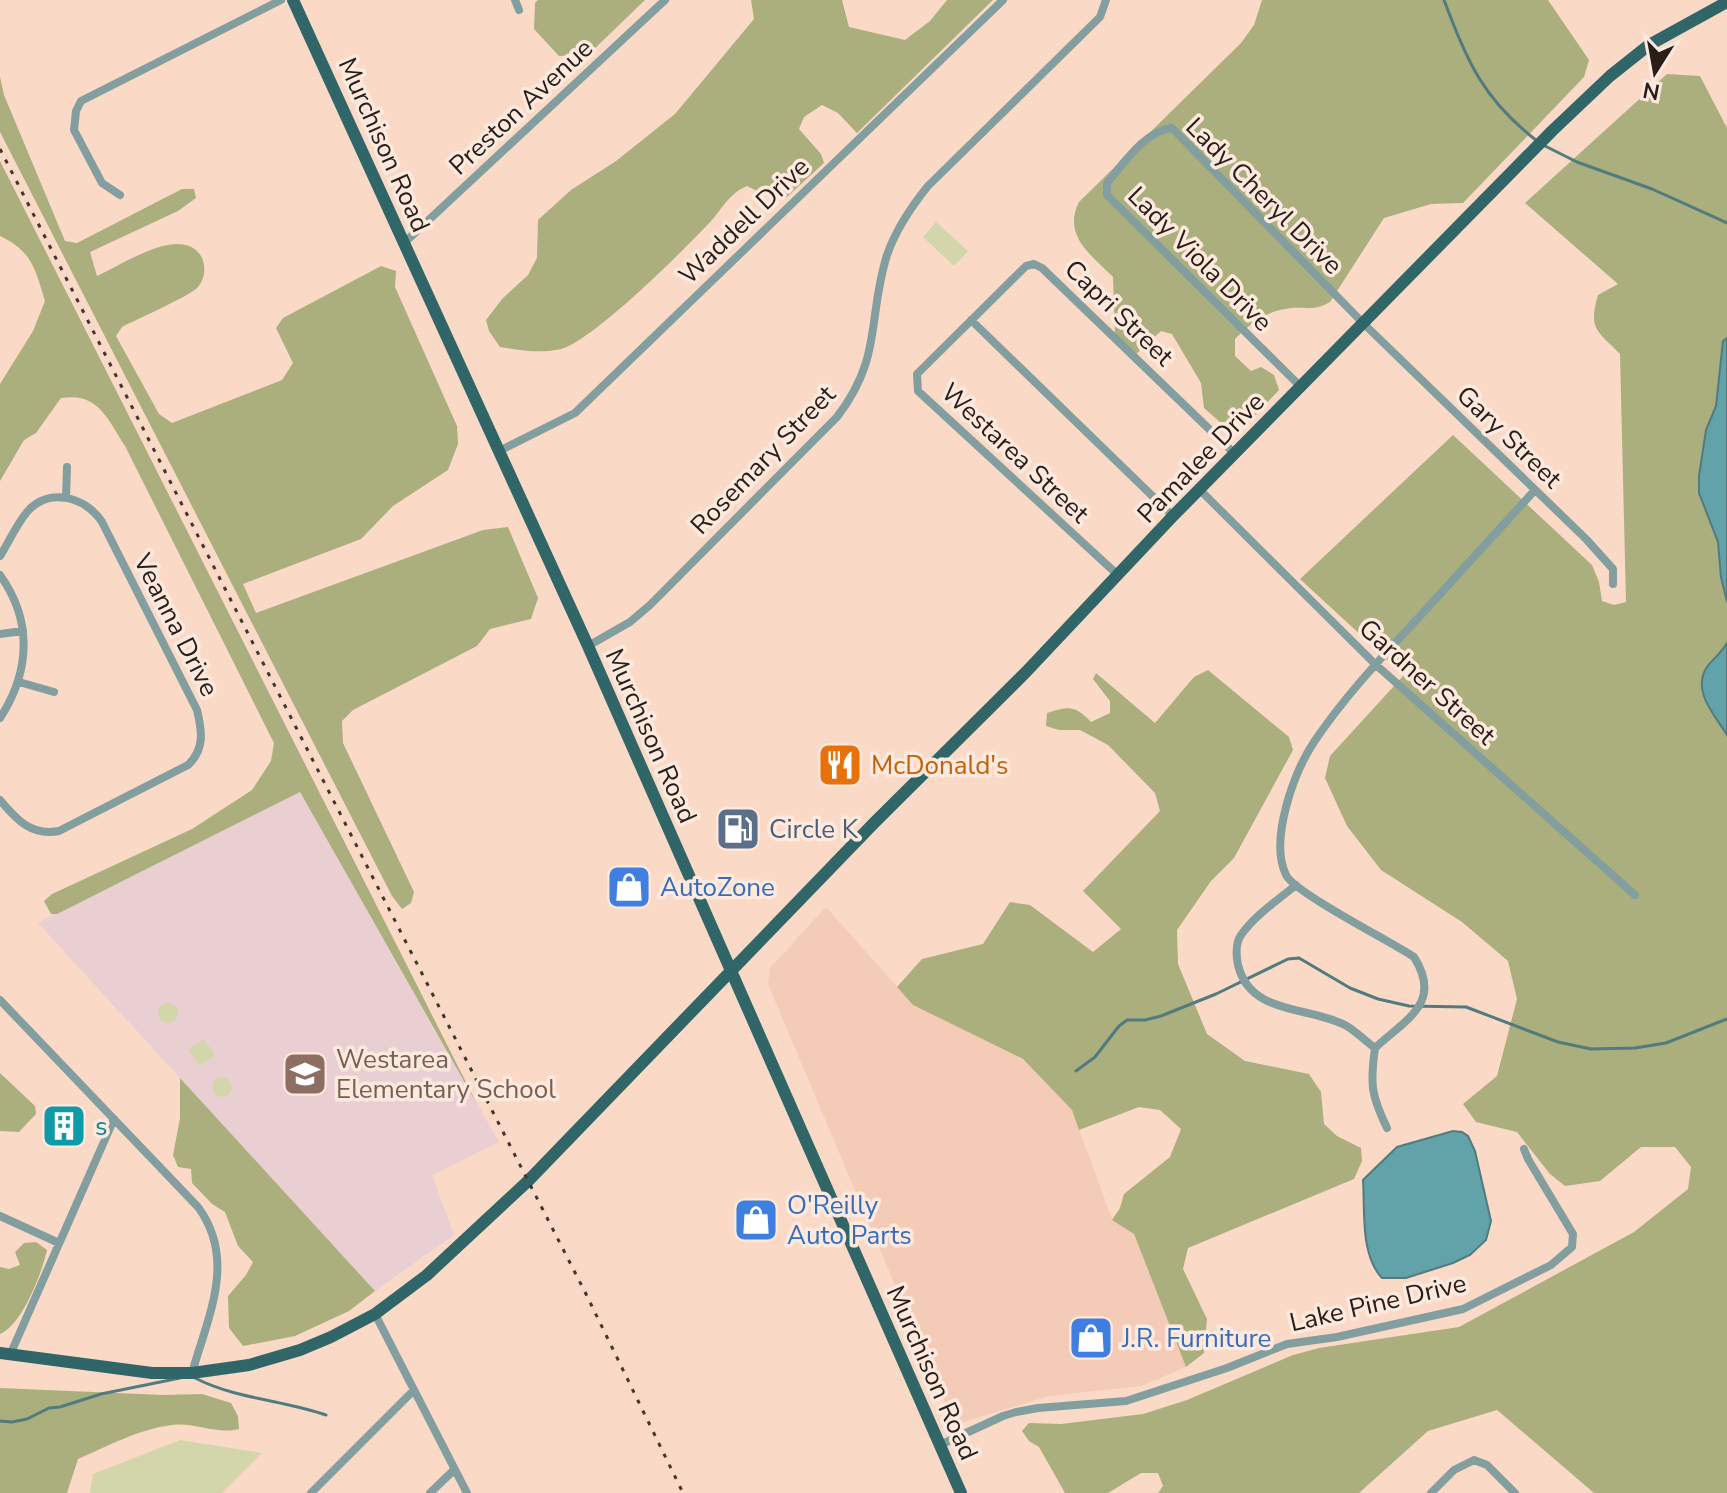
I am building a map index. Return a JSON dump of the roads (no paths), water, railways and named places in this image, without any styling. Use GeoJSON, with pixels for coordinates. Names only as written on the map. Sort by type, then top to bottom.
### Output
{"type":"FeatureCollection","features":[{"type":"Feature","properties":{"kind":"main road","name":"Murchison Road"},"geometry":{"type":"LineString","coordinates":[[293,0],[588,646],[961,1493]]}},
{"type":"Feature","properties":{"kind":"main road","name":"Pamalee Drive"},"geometry":{"type":"LineString","coordinates":[[5,1354],[152,1373],[192,1373],[249,1365],[331,1337],[375,1314],[433,1271],[528,1181],[864,832],[1119,576],[1173,516],[1552,131],[1610,76],[1649,45],[1727,2]]}},
{"type":"Feature","properties":{"kind":"street"},"geometry":{"type":"LineString","coordinates":[[120,195],[102,183],[74,130],[76,111],[81,101],[281,0]]}},
{"type":"Feature","properties":{"kind":"street"},"geometry":{"type":"LineString","coordinates":[[515,0],[519,10]]}},
{"type":"Feature","properties":{"kind":"street","name":"Preston Avenue"},"geometry":{"type":"LineString","coordinates":[[404,243],[665,0]]}},
{"type":"Feature","properties":{"kind":"street","name":"Waddell Drive"},"geometry":{"type":"LineString","coordinates":[[499,451],[575,413],[1003,0]]}},
{"type":"Feature","properties":{"kind":"street","name":"Rosemary Street"},"geometry":{"type":"LineString","coordinates":[[588,646],[622,628],[650,605],[837,417],[859,384],[867,365],[888,254],[904,218],[928,186],[1100,17],[1106,0]]}},
{"type":"Feature","properties":{"kind":"street","name":"Lady Cheryl Drive"},"geometry":{"type":"LineString","coordinates":[[1132,154],[1161,129],[1172,128],[1364,324]]}},
{"type":"Feature","properties":{"kind":"street","name":"Lady Viola Drive"},"geometry":{"type":"LineString","coordinates":[[1132,154],[1107,183],[1107,195],[1301,387]]}},
{"type":"Feature","properties":{"kind":"street","name":"Capri Street"},"geometry":{"type":"LineString","coordinates":[[971,320],[1026,266],[1034,264],[1042,268],[1235,454]]}},
{"type":"Feature","properties":{"kind":"street"},"geometry":{"type":"LineString","coordinates":[[971,320],[1173,516]]}},
{"type":"Feature","properties":{"kind":"street","name":"Westarea Street"},"geometry":{"type":"LineString","coordinates":[[971,320],[917,374],[918,391],[1119,576]]}},
{"type":"Feature","properties":{"kind":"street","name":"Gary Street"},"geometry":{"type":"LineString","coordinates":[[1364,324],[1613,569],[1613,584]]}},
{"type":"Feature","properties":{"kind":"street"},"geometry":{"type":"LineString","coordinates":[[0,556],[30,509],[47,499],[66,497],[67,467]]}},
{"type":"Feature","properties":{"kind":"street","name":"Gardner Street"},"geometry":{"type":"LineString","coordinates":[[1200,490],[1375,664],[1635,895]]}},
{"type":"Feature","properties":{"kind":"street"},"geometry":{"type":"LineString","coordinates":[[1387,1128],[1373,1099],[1370,1080],[1375,1048],[1419,1007],[1427,989],[1423,972],[1414,957],[1306,895],[1287,877],[1282,854],[1288,797],[1313,743],[1375,664],[1535,490]]}},
{"type":"Feature","properties":{"kind":"street","name":"Veanna Drive"},"geometry":{"type":"LineString","coordinates":[[0,800],[27,827],[46,832],[59,831],[182,768],[193,760],[201,742],[197,710],[102,522],[89,507],[66,497]]}},
{"type":"Feature","properties":{"kind":"street"},"geometry":{"type":"LineString","coordinates":[[0,575],[17,606],[25,656],[19,682],[0,718]]}},
{"type":"Feature","properties":{"kind":"street"},"geometry":{"type":"LineString","coordinates":[[0,634],[23,631]]}},
{"type":"Feature","properties":{"kind":"street"},"geometry":{"type":"LineString","coordinates":[[19,682],[54,692]]}},
{"type":"Feature","properties":{"kind":"street"},"geometry":{"type":"LineString","coordinates":[[1296,885],[1252,922],[1239,938],[1236,954],[1240,974],[1255,994],[1269,1003],[1346,1026],[1375,1048]]}},
{"type":"Feature","properties":{"kind":"street"},"geometry":{"type":"LineString","coordinates":[[0,1000],[198,1207],[216,1242],[219,1269],[192,1373]]}},
{"type":"Feature","properties":{"kind":"street"},"geometry":{"type":"LineString","coordinates":[[5,1354],[114,1119]]}},
{"type":"Feature","properties":{"kind":"street","name":"Lake Pine Drive"},"geometry":{"type":"LineString","coordinates":[[940,1445],[1016,1412],[1126,1401],[1227,1368],[1287,1344],[1337,1337],[1463,1309],[1551,1265],[1572,1247],[1573,1234],[1524,1149]]}},
{"type":"Feature","properties":{"kind":"street"},"geometry":{"type":"LineString","coordinates":[[0,1216],[59,1243]]}},
{"type":"Feature","properties":{"kind":"street"},"geometry":{"type":"LineString","coordinates":[[375,1314],[467,1493]]}},
{"type":"Feature","properties":{"kind":"street"},"geometry":{"type":"LineString","coordinates":[[311,1493],[414,1390]]}},
{"type":"Feature","properties":{"kind":"street"},"geometry":{"type":"LineString","coordinates":[[1431,1493],[1454,1470],[1474,1460],[1487,1465],[1515,1493]]}},
{"type":"Feature","properties":{"kind":"street"},"geometry":{"type":"LineString","coordinates":[[430,1493],[454,1470]]}},
{"type":"Feature","properties":{"kind":"water"},"geometry":{"type":"Polygon","coordinates":[[[1727,338],[1727,602],[1718,542],[1699,493],[1699,476],[1706,430],[1716,406],[1723,341],[1727,338]]]}},
{"type":"Feature","properties":{"kind":"water"},"geometry":{"type":"Polygon","coordinates":[[[1727,643],[1727,735],[1706,702],[1702,685],[1707,667],[1727,643]]]}},
{"type":"Feature","properties":{"kind":"water"},"geometry":{"type":"Polygon","coordinates":[[[1453,1131],[1468,1136],[1475,1151],[1491,1221],[1486,1240],[1470,1255],[1453,1263],[1406,1278],[1382,1278],[1367,1245],[1363,1180],[1397,1147],[1453,1131]]]}},
{"type":"Feature","properties":{"kind":"waterway"},"geometry":{"type":"LineString","coordinates":[[1444,0],[1461,43],[1490,95],[1537,141]]}},
{"type":"Feature","properties":{"kind":"waterway"},"geometry":{"type":"LineString","coordinates":[[1543,145],[1727,223]]}},
{"type":"Feature","properties":{"kind":"waterway"},"geometry":{"type":"LineString","coordinates":[[1076,1071],[1095,1057],[1127,1020],[1161,1016],[1216,994],[1288,959],[1299,958],[1350,988],[1378,999],[1409,1006],[1466,1007],[1558,1042],[1591,1049],[1635,1048],[1666,1043],[1727,1019]]}},
{"type":"Feature","properties":{"kind":"waterway"},"geometry":{"type":"LineString","coordinates":[[0,1421],[27,1419],[49,1408],[101,1394],[180,1378]]}},
{"type":"Feature","properties":{"kind":"waterway"},"geometry":{"type":"LineString","coordinates":[[195,1378],[227,1391],[326,1415]]}},
{"type":"Feature","properties":{"kind":"railway"},"geometry":{"type":"LineString","coordinates":[[0,149],[586,1294],[683,1493]]}},
{"type":"Feature","properties":{"kind":"place","name":"McDonald's"},"geometry":{"type":"Point","coordinates":[840,765]}},
{"type":"Feature","properties":{"kind":"place","name":"Circle K"},"geometry":{"type":"Point","coordinates":[738,829]}},
{"type":"Feature","properties":{"kind":"place","name":"AutoZone"},"geometry":{"type":"Point","coordinates":[629,887]}},
{"type":"Feature","properties":{"kind":"place","name":"Westarea Elementary School"},"geometry":{"type":"Point","coordinates":[305,1074]}},
{"type":"Feature","properties":{"kind":"place","name":"s"},"geometry":{"type":"Point","coordinates":[64,1126]}},
{"type":"Feature","properties":{"kind":"place","name":"O'Reilly Auto Parts"},"geometry":{"type":"Point","coordinates":[756,1220]}},
{"type":"Feature","properties":{"kind":"place","name":"J.R. Furniture"},"geometry":{"type":"Point","coordinates":[1091,1338]}}]}
